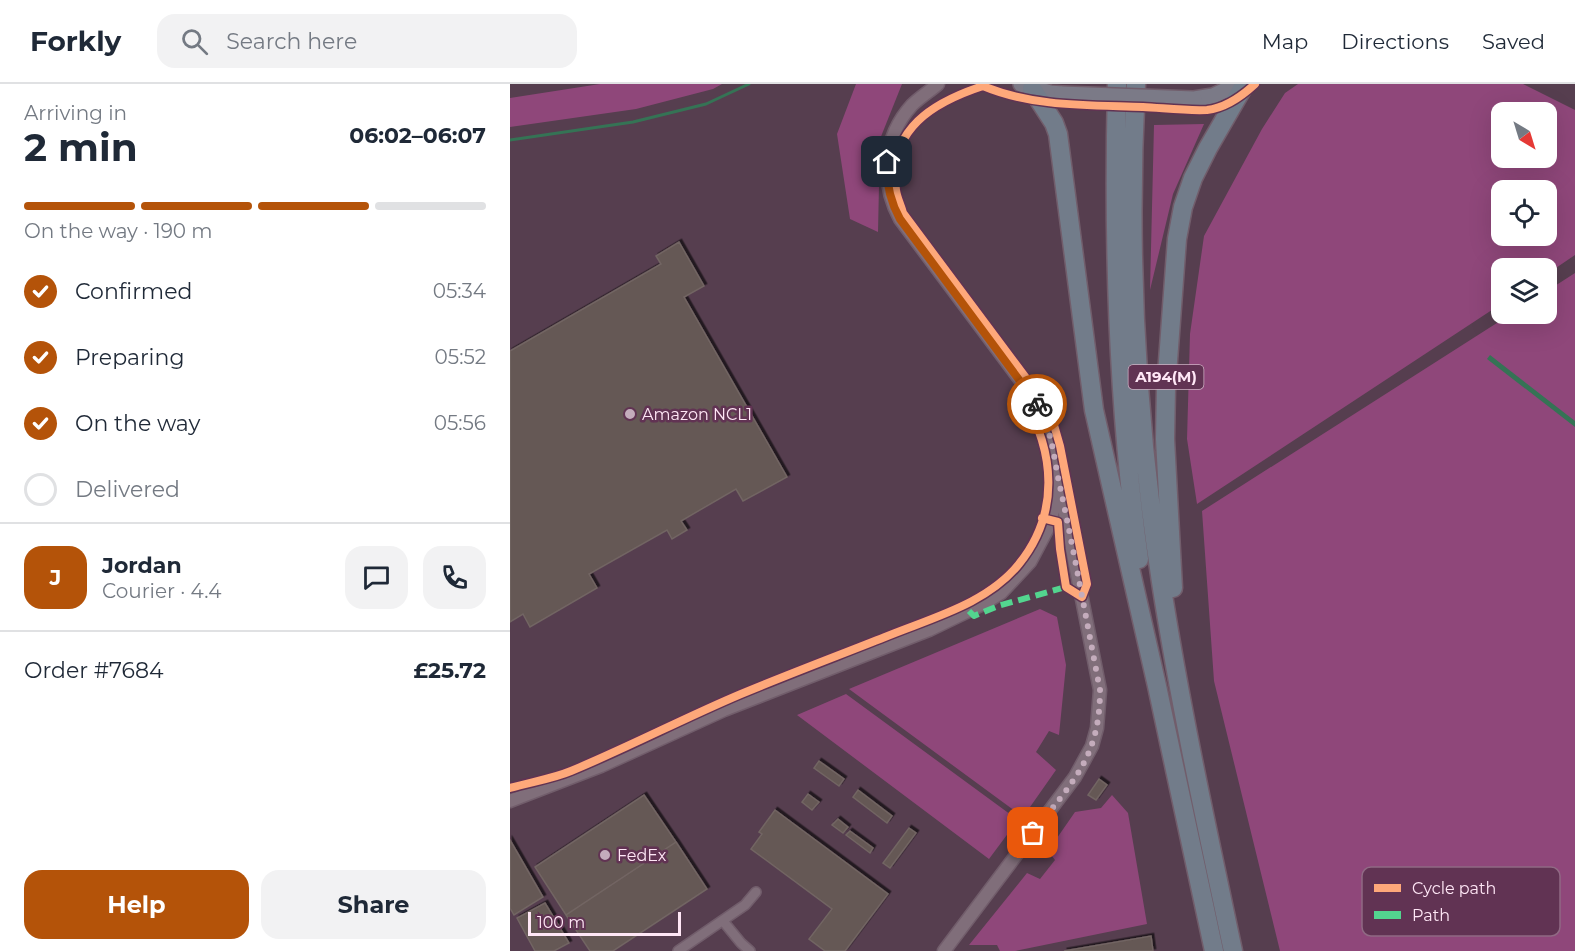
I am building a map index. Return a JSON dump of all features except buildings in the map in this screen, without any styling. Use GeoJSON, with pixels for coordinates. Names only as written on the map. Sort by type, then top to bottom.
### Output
{"type":"FeatureCollection","features":[{"type":"Feature","properties":{"kind":"highway","name":"A194(M)"},"geometry":{"type":"LineString","coordinates":[[1117,84],[1114,192],[1120,386],[1136,534],[1157,686]]}},
{"type":"Feature","properties":{"kind":"highway","name":"A194(M)"},"geometry":{"type":"LineString","coordinates":[[1136,84],[1133,219],[1138,382],[1147,473],[1161,580],[1179,686],[1233,951]]}},
{"type":"Feature","properties":{"kind":"highway","name":"A194(M)"},"geometry":{"type":"LineString","coordinates":[[1179,686],[1164,439],[1177,238],[1183,207],[1193,178],[1245,84]]}},
{"type":"Feature","properties":{"kind":"highway","name":"A194(M)"},"geometry":{"type":"LineString","coordinates":[[1027,86],[1054,123],[1058,134],[1094,410],[1214,951]]}},
{"type":"Feature","properties":{"kind":"main road"},"geometry":{"type":"LineString","coordinates":[[1027,86],[1062,94],[1194,99],[1213,96],[1238,84]]}},
{"type":"Feature","properties":{"kind":"street"},"geometry":{"type":"LineString","coordinates":[[944,951],[1076,777],[1089,754],[1096,731],[1100,690],[1053,442],[1047,425],[1038,405],[900,219],[892,204],[886,176],[893,135],[910,108],[934,87],[949,84]]}},
{"type":"Feature","properties":{"kind":"street"},"geometry":{"type":"LineString","coordinates":[[510,801],[601,766],[724,710],[922,633],[985,603],[1001,593],[1030,562],[1048,528],[1060,487]]}},
{"type":"Feature","properties":{"kind":"street"},"geometry":{"type":"LineString","coordinates":[[678,951],[745,905],[756,892]]}},
{"type":"Feature","properties":{"kind":"street"},"geometry":{"type":"LineString","coordinates":[[723,921],[750,951]]}},
{"type":"Feature","properties":{"kind":"shaded area"},"geometry":{"type":"Polygon","coordinates":[[[600,84],[722,84],[713,89],[636,109],[510,127],[510,98],[600,84]]]}},
{"type":"Feature","properties":{"kind":"shaded area"},"geometry":{"type":"Polygon","coordinates":[[[856,84],[902,84],[880,139],[878,232],[850,219],[837,134],[856,84]]]}},
{"type":"Feature","properties":{"kind":"shaded area"},"geometry":{"type":"Polygon","coordinates":[[[1298,84],[1523,84],[1575,110],[1575,255],[1557,267],[1557,258],[1491,258],[1491,311],[1197,504],[1187,439],[1190,334],[1204,236],[1262,129],[1285,93],[1298,84]]]}},
{"type":"Feature","properties":{"kind":"shaded area"},"geometry":{"type":"Polygon","coordinates":[[[1204,124],[1173,194],[1150,290],[1154,125],[1204,124]]]}},
{"type":"Feature","properties":{"kind":"shaded area"},"geometry":{"type":"Polygon","coordinates":[[[1575,273],[1575,951],[1280,951],[1214,681],[1202,511],[1495,324],[1557,324],[1557,285],[1575,273]]]}},
{"type":"Feature","properties":{"kind":"shaded area"},"geometry":{"type":"Polygon","coordinates":[[[1490,355],[1575,421],[1575,427],[1487,359],[1490,355]]]}},
{"type":"Feature","properties":{"kind":"shaded area"},"geometry":{"type":"Polygon","coordinates":[[[1040,609],[1057,617],[1066,665],[1059,735],[1049,731],[1036,752],[1056,770],[1023,817],[849,689],[1040,609]]]}},
{"type":"Feature","properties":{"kind":"shaded area"},"geometry":{"type":"Polygon","coordinates":[[[846,694],[1018,820],[989,859],[797,715],[846,694]]]}},
{"type":"Feature","properties":{"kind":"shaded area"},"geometry":{"type":"Polygon","coordinates":[[[1112,795],[1128,813],[1147,924],[1015,951],[1000,951],[997,945],[969,945],[1027,873],[1040,879],[1055,860],[1048,851],[1075,812],[1101,808],[1112,795]]]}},
{"type":"Feature","properties":{"kind":"waterway"},"geometry":{"type":"LineString","coordinates":[[510,140],[633,122],[706,104],[749,84]]}},
{"type":"Feature","properties":{"kind":"marked path"},"geometry":{"type":"LineString","coordinates":[[969,611],[974,616],[998,606],[1066,587]]}},
{"type":"Feature","properties":{"kind":"cycle path"},"geometry":{"type":"LineString","coordinates":[[1042,518],[1058,522],[1066,587],[1082,597],[1087,584],[1054,425],[1035,390],[903,213],[896,190],[895,169],[899,150],[918,121],[932,110],[947,100],[983,86],[1022,98],[1062,104],[1207,110],[1227,104],[1255,84]]}},
{"type":"Feature","properties":{"kind":"cycle path"},"geometry":{"type":"LineString","coordinates":[[510,788],[571,771],[741,694],[939,616],[991,590],[1019,564],[1032,544],[1047,503],[1047,461],[1042,440],[1023,398],[1035,390]]}},
{"type":"Feature","properties":{"kind":"way so far"},"geometry":{"type":"LineString","coordinates":[[1033,833],[1085,762],[1092,746],[1100,708],[1100,690],[1053,442],[1037,404]]}},
{"type":"Feature","properties":{"kind":"place","name":"Amazon NCL1"},"geometry":{"type":"Point","coordinates":[630,414]}},
{"type":"Feature","properties":{"kind":"place","name":"FedEx"},"geometry":{"type":"Point","coordinates":[605,855]}},
{"type":"Feature","properties":{"kind":"route"},"geometry":{"type":"LineString","coordinates":[[887,162],[886,176],[892,204],[900,219],[1037,404]]}}]}
